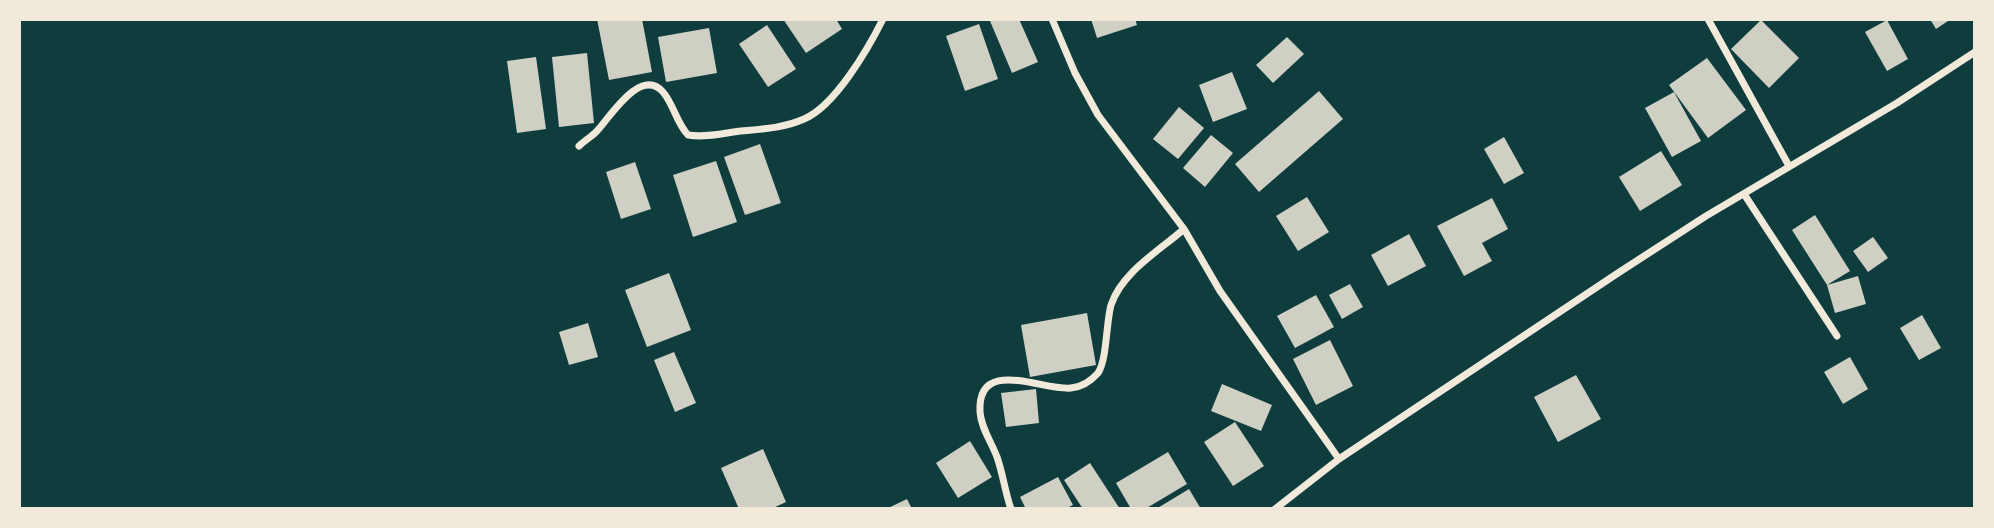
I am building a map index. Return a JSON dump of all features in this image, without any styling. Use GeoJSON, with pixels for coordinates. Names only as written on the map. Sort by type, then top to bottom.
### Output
{"type":"FeatureCollection","features":[{"type":"Feature","properties":{"kind":"street"},"geometry":{"type":"LineString","coordinates":[[579,146],[595,132],[626,94],[649,86],[661,89],[681,128],[688,135],[706,136],[768,129],[807,118],[823,106],[851,71],[883,19]]}},
{"type":"Feature","properties":{"kind":"street"},"geometry":{"type":"LineString","coordinates":[[1052,19],[1075,73],[1098,115],[1184,229],[1220,291],[1339,459]]}},
{"type":"Feature","properties":{"kind":"street"},"geometry":{"type":"LineString","coordinates":[[1708,19],[1789,166]]}},
{"type":"Feature","properties":{"kind":"street"},"geometry":{"type":"LineString","coordinates":[[1275,509],[1339,459],[1618,273],[1789,166],[1897,103],[1975,52]]}},
{"type":"Feature","properties":{"kind":"street"},"geometry":{"type":"LineString","coordinates":[[1744,194],[1837,336]]}},
{"type":"Feature","properties":{"kind":"street"},"geometry":{"type":"LineString","coordinates":[[1011,509],[998,459],[980,413],[986,389],[995,382],[1016,379],[1073,388],[1093,379],[1103,363],[1111,307],[1119,287],[1138,267],[1184,229]]}},
{"type":"Feature","properties":{"kind":"building"},"geometry":{"type":"Polygon","coordinates":[[[597,19],[642,19],[652,72],[609,80],[597,19]]]}},
{"type":"Feature","properties":{"kind":"building"},"geometry":{"type":"Polygon","coordinates":[[[783,19],[836,19],[842,29],[806,53],[783,19]]]}},
{"type":"Feature","properties":{"kind":"building"},"geometry":{"type":"Polygon","coordinates":[[[1019,19],[1038,62],[1012,73],[990,21],[1019,19]]]}},
{"type":"Feature","properties":{"kind":"building"},"geometry":{"type":"Polygon","coordinates":[[[1091,19],[1135,19],[1137,25],[1097,38],[1091,19]]]}},
{"type":"Feature","properties":{"kind":"building"},"geometry":{"type":"Polygon","coordinates":[[[1930,19],[1951,19],[1936,29],[1930,19]]]}},
{"type":"Feature","properties":{"kind":"building"},"geometry":{"type":"Polygon","coordinates":[[[1761,20],[1799,58],[1769,88],[1731,49],[1761,20]]]}},
{"type":"Feature","properties":{"kind":"building"},"geometry":{"type":"Polygon","coordinates":[[[1887,20],[1908,59],[1887,71],[1865,32],[1887,20]]]}},
{"type":"Feature","properties":{"kind":"building"},"geometry":{"type":"Polygon","coordinates":[[[979,24],[998,79],[965,91],[946,36],[979,24]]]}},
{"type":"Feature","properties":{"kind":"building"},"geometry":{"type":"Polygon","coordinates":[[[767,25],[796,69],[768,87],[739,44],[767,25]]]}},
{"type":"Feature","properties":{"kind":"building"},"geometry":{"type":"Polygon","coordinates":[[[709,28],[717,73],[666,82],[658,37],[709,28]]]}},
{"type":"Feature","properties":{"kind":"building"},"geometry":{"type":"Polygon","coordinates":[[[1287,37],[1304,54],[1273,83],[1256,65],[1287,37]]]}},
{"type":"Feature","properties":{"kind":"building"},"geometry":{"type":"Polygon","coordinates":[[[587,53],[594,123],[559,127],[552,57],[587,53]]]}},
{"type":"Feature","properties":{"kind":"building"},"geometry":{"type":"Polygon","coordinates":[[[536,57],[546,129],[517,133],[507,61],[536,57]]]}},
{"type":"Feature","properties":{"kind":"building"},"geometry":{"type":"Polygon","coordinates":[[[1707,58],[1746,110],[1708,138],[1669,85],[1707,58]]]}},
{"type":"Feature","properties":{"kind":"building"},"geometry":{"type":"Polygon","coordinates":[[[1232,72],[1247,109],[1213,122],[1199,85],[1232,72]]]}},
{"type":"Feature","properties":{"kind":"building"},"geometry":{"type":"Polygon","coordinates":[[[1319,91],[1343,119],[1259,192],[1235,164],[1319,91]]]}},
{"type":"Feature","properties":{"kind":"building"},"geometry":{"type":"Polygon","coordinates":[[[1674,92],[1701,141],[1672,157],[1645,108],[1674,92]]]}},
{"type":"Feature","properties":{"kind":"building"},"geometry":{"type":"Polygon","coordinates":[[[1179,107],[1204,128],[1178,159],[1153,139],[1179,107]]]}},
{"type":"Feature","properties":{"kind":"building"},"geometry":{"type":"Polygon","coordinates":[[[1211,135],[1233,153],[1205,187],[1183,168],[1211,135]]]}},
{"type":"Feature","properties":{"kind":"building"},"geometry":{"type":"Polygon","coordinates":[[[1504,137],[1524,173],[1504,184],[1484,149],[1504,137]]]}},
{"type":"Feature","properties":{"kind":"building"},"geometry":{"type":"Polygon","coordinates":[[[760,144],[781,203],[745,215],[724,157],[760,144]]]}},
{"type":"Feature","properties":{"kind":"building"},"geometry":{"type":"Polygon","coordinates":[[[1661,151],[1682,185],[1640,211],[1619,177],[1661,151]]]}},
{"type":"Feature","properties":{"kind":"building"},"geometry":{"type":"Polygon","coordinates":[[[716,161],[737,222],[693,237],[673,175],[716,161]]]}},
{"type":"Feature","properties":{"kind":"building"},"geometry":{"type":"Polygon","coordinates":[[[635,162],[651,209],[621,219],[606,172],[635,162]]]}},
{"type":"Feature","properties":{"kind":"building"},"geometry":{"type":"Polygon","coordinates":[[[1307,197],[1329,232],[1298,251],[1276,216],[1307,197]]]}},
{"type":"Feature","properties":{"kind":"building"},"geometry":{"type":"Polygon","coordinates":[[[1492,198],[1508,229],[1482,243],[1492,261],[1464,276],[1437,226],[1492,198]]]}},
{"type":"Feature","properties":{"kind":"building"},"geometry":{"type":"Polygon","coordinates":[[[1815,215],[1850,271],[1827,285],[1792,230],[1815,215]]]}},
{"type":"Feature","properties":{"kind":"building"},"geometry":{"type":"Polygon","coordinates":[[[1409,234],[1426,266],[1388,286],[1371,255],[1409,234]]]}},
{"type":"Feature","properties":{"kind":"building"},"geometry":{"type":"Polygon","coordinates":[[[1873,237],[1888,258],[1868,272],[1853,251],[1873,237]]]}},
{"type":"Feature","properties":{"kind":"building"},"geometry":{"type":"Polygon","coordinates":[[[669,273],[691,330],[647,347],[625,290],[669,273]]]}},
{"type":"Feature","properties":{"kind":"building"},"geometry":{"type":"Polygon","coordinates":[[[1858,276],[1866,304],[1835,313],[1827,285],[1858,276]]]}},
{"type":"Feature","properties":{"kind":"building"},"geometry":{"type":"Polygon","coordinates":[[[1350,284],[1363,307],[1342,319],[1329,295],[1350,284]]]}},
{"type":"Feature","properties":{"kind":"building"},"geometry":{"type":"Polygon","coordinates":[[[1316,295],[1334,327],[1295,348],[1277,316],[1316,295]]]}},
{"type":"Feature","properties":{"kind":"building"},"geometry":{"type":"Polygon","coordinates":[[[1087,313],[1096,365],[1030,377],[1021,325],[1087,313]]]}},
{"type":"Feature","properties":{"kind":"building"},"geometry":{"type":"Polygon","coordinates":[[[1922,315],[1941,348],[1919,360],[1900,328],[1922,315]]]}},
{"type":"Feature","properties":{"kind":"building"},"geometry":{"type":"Polygon","coordinates":[[[588,323],[598,357],[569,365],[559,332],[588,323]]]}},
{"type":"Feature","properties":{"kind":"building"},"geometry":{"type":"Polygon","coordinates":[[[1330,340],[1353,386],[1316,405],[1293,359],[1330,340]]]}},
{"type":"Feature","properties":{"kind":"building"},"geometry":{"type":"Polygon","coordinates":[[[674,352],[696,403],[675,412],[654,360],[674,352]]]}},
{"type":"Feature","properties":{"kind":"building"},"geometry":{"type":"Polygon","coordinates":[[[1850,357],[1868,389],[1843,404],[1824,372],[1850,357]]]}},
{"type":"Feature","properties":{"kind":"building"},"geometry":{"type":"Polygon","coordinates":[[[1576,375],[1601,419],[1558,442],[1534,397],[1576,375]]]}},
{"type":"Feature","properties":{"kind":"building"},"geometry":{"type":"Polygon","coordinates":[[[1222,384],[1272,405],[1261,431],[1211,411],[1222,384]]]}},
{"type":"Feature","properties":{"kind":"building"},"geometry":{"type":"Polygon","coordinates":[[[1036,389],[1039,423],[1006,427],[1001,393],[1036,389]]]}},
{"type":"Feature","properties":{"kind":"building"},"geometry":{"type":"Polygon","coordinates":[[[1235,422],[1264,466],[1233,486],[1204,442],[1235,422]]]}},
{"type":"Feature","properties":{"kind":"building"},"geometry":{"type":"Polygon","coordinates":[[[970,441],[992,477],[958,498],[936,463],[970,441]]]}},
{"type":"Feature","properties":{"kind":"building"},"geometry":{"type":"Polygon","coordinates":[[[763,449],[786,502],[771,509],[739,509],[721,468],[763,449]]]}},
{"type":"Feature","properties":{"kind":"building"},"geometry":{"type":"Polygon","coordinates":[[[1168,452],[1187,484],[1145,509],[1131,509],[1116,483],[1168,452]]]}},
{"type":"Feature","properties":{"kind":"building"},"geometry":{"type":"Polygon","coordinates":[[[1090,463],[1120,509],[1083,509],[1064,480],[1090,463]]]}},
{"type":"Feature","properties":{"kind":"building"},"geometry":{"type":"Polygon","coordinates":[[[1058,477],[1073,505],[1065,509],[1026,509],[1020,497],[1058,477]]]}},
{"type":"Feature","properties":{"kind":"building"},"geometry":{"type":"Polygon","coordinates":[[[1189,489],[1201,509],[1156,509],[1189,489]]]}},
{"type":"Feature","properties":{"kind":"building"},"geometry":{"type":"Polygon","coordinates":[[[907,499],[912,509],[886,509],[907,499]]]}}]}
